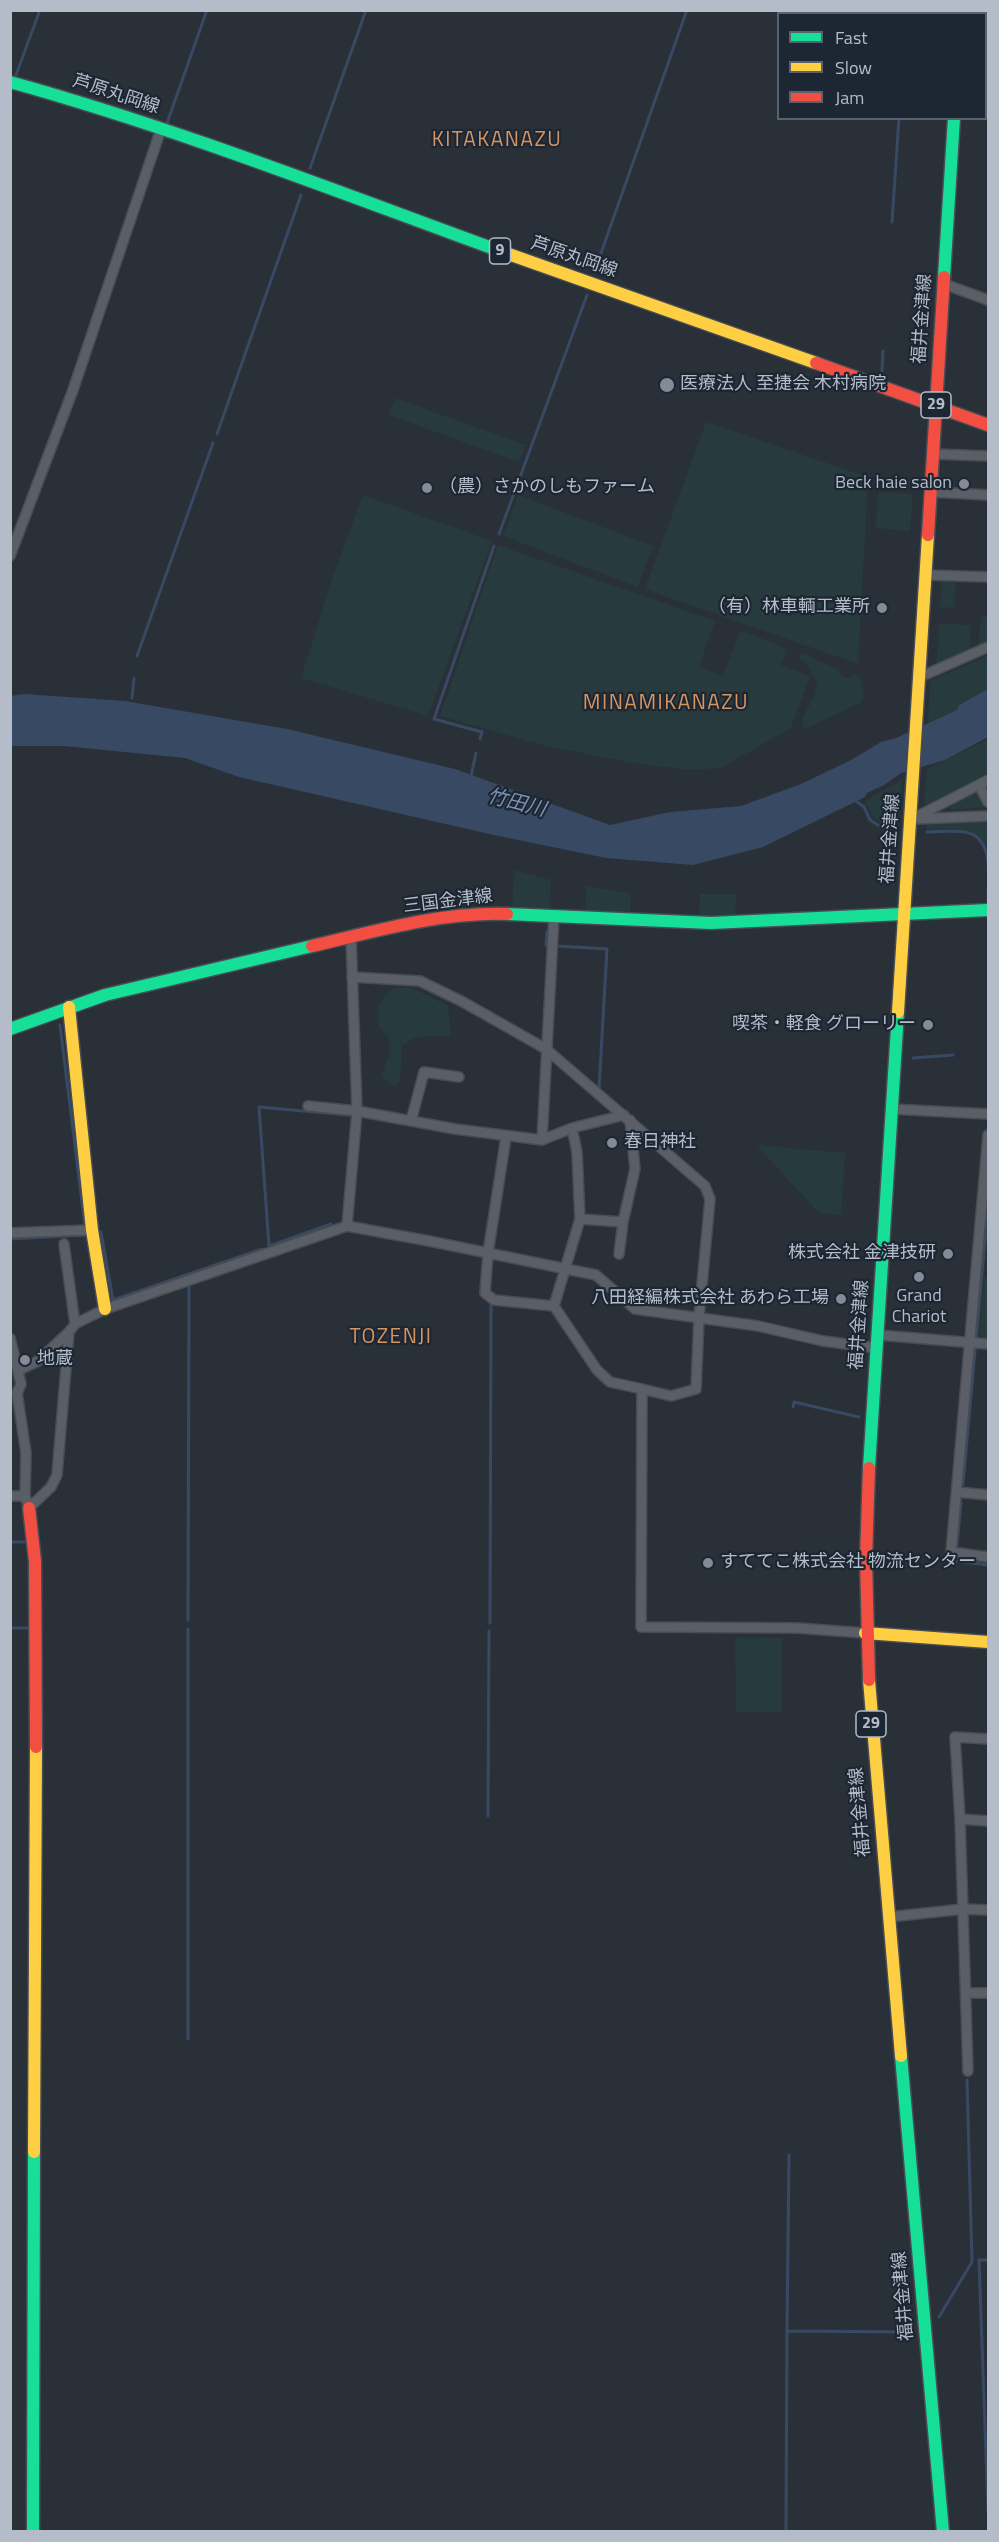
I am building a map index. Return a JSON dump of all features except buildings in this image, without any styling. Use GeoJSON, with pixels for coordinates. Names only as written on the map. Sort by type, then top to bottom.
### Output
{"type":"FeatureCollection","features":[{"type":"Feature","properties":{"kind":"main road","name":"芦原丸岡線"},"geometry":{"type":"LineString","coordinates":[[10,82],[71,99],[161,129],[988,425]]}},
{"type":"Feature","properties":{"kind":"main road","name":"福井金津線"},"geometry":{"type":"LineString","coordinates":[[943,2532],[865,1633],[867,1500],[903,915],[920,691],[954,120]]}},
{"type":"Feature","properties":{"kind":"main road","name":"三国金津線"},"geometry":{"type":"LineString","coordinates":[[10,1029],[126,989],[416,922],[468,914],[711,923],[988,910]]}},
{"type":"Feature","properties":{"kind":"main road"},"geometry":{"type":"LineString","coordinates":[[69,1007],[93,1230],[105,1309]]}},
{"type":"Feature","properties":{"kind":"main road"},"geometry":{"type":"LineString","coordinates":[[27,1502],[35,1561],[36,1615],[33,2532]]}},
{"type":"Feature","properties":{"kind":"main road"},"geometry":{"type":"LineString","coordinates":[[865,1633],[988,1642]]}},
{"type":"Feature","properties":{"kind":"street"},"geometry":{"type":"LineString","coordinates":[[10,556],[73,390],[161,129]]}},
{"type":"Feature","properties":{"kind":"street"},"geometry":{"type":"LineString","coordinates":[[944,284],[988,300]]}},
{"type":"Feature","properties":{"kind":"street"},"geometry":{"type":"LineString","coordinates":[[933,454],[988,456]]}},
{"type":"Feature","properties":{"kind":"street"},"geometry":{"type":"LineString","coordinates":[[932,492],[988,495]]}},
{"type":"Feature","properties":{"kind":"street"},"geometry":{"type":"LineString","coordinates":[[927,575],[988,577]]}},
{"type":"Feature","properties":{"kind":"street"},"geometry":{"type":"LineString","coordinates":[[920,677],[988,647]]}},
{"type":"Feature","properties":{"kind":"street"},"geometry":{"type":"LineString","coordinates":[[910,817],[984,782],[988,802]]}},
{"type":"Feature","properties":{"kind":"street"},"geometry":{"type":"LineString","coordinates":[[910,817],[988,816]]}},
{"type":"Feature","properties":{"kind":"street"},"geometry":{"type":"LineString","coordinates":[[542,1140],[554,916]]}},
{"type":"Feature","properties":{"kind":"street"},"geometry":{"type":"LineString","coordinates":[[347,1226],[357,1111],[351,937]]}},
{"type":"Feature","properties":{"kind":"street"},"geometry":{"type":"LineString","coordinates":[[352,977],[420,981],[463,1002],[546,1049],[705,1186],[710,1198],[699,1317],[696,1389],[671,1396],[610,1382],[597,1370],[554,1306],[580,1218],[577,1152],[572,1128]]}},
{"type":"Feature","properties":{"kind":"street"},"geometry":{"type":"LineString","coordinates":[[411,1121],[424,1072],[459,1077]]}},
{"type":"Feature","properties":{"kind":"street"},"geometry":{"type":"LineString","coordinates":[[308,1106],[357,1111],[506,1137],[542,1140],[572,1128],[627,1117]]}},
{"type":"Feature","properties":{"kind":"street"},"geometry":{"type":"LineString","coordinates":[[891,1109],[988,1114]]}},
{"type":"Feature","properties":{"kind":"street"},"geometry":{"type":"LineString","coordinates":[[619,1254],[623,1222],[635,1169],[627,1117]]}},
{"type":"Feature","properties":{"kind":"street"},"geometry":{"type":"LineString","coordinates":[[988,1135],[985,1217],[969,1343],[951,1552],[988,1557]]}},
{"type":"Feature","properties":{"kind":"street"},"geometry":{"type":"LineString","coordinates":[[506,1137],[488,1253],[485,1293],[494,1300],[554,1306]]}},
{"type":"Feature","properties":{"kind":"street"},"geometry":{"type":"LineString","coordinates":[[580,1218],[623,1222]]}},
{"type":"Feature","properties":{"kind":"street"},"geometry":{"type":"LineString","coordinates":[[19,1370],[38,1361],[75,1324],[105,1309],[347,1226],[596,1275],[634,1309],[758,1326],[823,1341],[988,1344]]}},
{"type":"Feature","properties":{"kind":"street"},"geometry":{"type":"LineString","coordinates":[[10,1233],[93,1230]]}},
{"type":"Feature","properties":{"kind":"street"},"geometry":{"type":"LineString","coordinates":[[64,1244],[75,1324]]}},
{"type":"Feature","properties":{"kind":"street"},"geometry":{"type":"LineString","coordinates":[[27,1502],[51,1487],[57,1476],[69,1332]]}},
{"type":"Feature","properties":{"kind":"street"},"geometry":{"type":"LineString","coordinates":[[10,1338],[21,1384],[14,1394],[26,1453],[27,1502]]}},
{"type":"Feature","properties":{"kind":"street"},"geometry":{"type":"LineString","coordinates":[[642,1389],[641,1627],[797,1628],[865,1633]]}},
{"type":"Feature","properties":{"kind":"street"},"geometry":{"type":"LineString","coordinates":[[957,1492],[988,1495]]}},
{"type":"Feature","properties":{"kind":"street"},"geometry":{"type":"LineString","coordinates":[[10,1496],[27,1502]]}},
{"type":"Feature","properties":{"kind":"street"},"geometry":{"type":"LineString","coordinates":[[968,2071],[960,1819],[955,1737],[988,1739]]}},
{"type":"Feature","properties":{"kind":"street"},"geometry":{"type":"LineString","coordinates":[[960,1819],[988,1821]]}},
{"type":"Feature","properties":{"kind":"street"},"geometry":{"type":"LineString","coordinates":[[889,1917],[963,1909],[988,1910]]}},
{"type":"Feature","properties":{"kind":"street"},"geometry":{"type":"LineString","coordinates":[[966,1993],[988,1993]]}},
{"type":"Feature","properties":{"kind":"green space"},"geometry":{"type":"Polygon","coordinates":[[[395,398],[526,445],[519,462],[389,415],[395,398]]]}},
{"type":"Feature","properties":{"kind":"green space"},"geometry":{"type":"Polygon","coordinates":[[[706,422],[868,477],[858,664],[645,589],[706,422]]]}},
{"type":"Feature","properties":{"kind":"green space"},"geometry":{"type":"Polygon","coordinates":[[[878,492],[913,494],[910,531],[876,528],[878,492]]]}},
{"type":"Feature","properties":{"kind":"green space"},"geometry":{"type":"Polygon","coordinates":[[[363,495],[492,541],[428,716],[301,678],[333,576],[363,495]]]}},
{"type":"Feature","properties":{"kind":"green space"},"geometry":{"type":"Polygon","coordinates":[[[518,495],[653,546],[638,587],[503,536],[518,495]]]}},
{"type":"Feature","properties":{"kind":"green space"},"geometry":{"type":"Polygon","coordinates":[[[498,545],[715,621],[699,667],[723,676],[741,630],[787,649],[781,665],[810,676],[791,728],[721,768],[689,770],[632,763],[542,745],[440,716],[498,545]]]}},
{"type":"Feature","properties":{"kind":"green space"},"geometry":{"type":"Polygon","coordinates":[[[942,581],[956,582],[954,608],[940,607],[942,581]]]}},
{"type":"Feature","properties":{"kind":"green space"},"geometry":{"type":"Polygon","coordinates":[[[981,617],[988,617],[988,644],[978,649],[981,617]]]}},
{"type":"Feature","properties":{"kind":"green space"},"geometry":{"type":"Polygon","coordinates":[[[939,623],[971,625],[969,652],[936,667],[939,623]]]}},
{"type":"Feature","properties":{"kind":"green space"},"geometry":{"type":"Polygon","coordinates":[[[801,653],[836,668],[843,677],[849,678],[855,674],[860,677],[864,695],[862,702],[805,729],[803,717],[814,696],[817,683],[806,663],[799,658],[801,653]]]}},
{"type":"Feature","properties":{"kind":"green space"},"geometry":{"type":"Polygon","coordinates":[[[988,656],[988,689],[959,705],[957,710],[928,723],[930,681],[988,656]]]}},
{"type":"Feature","properties":{"kind":"green space"},"geometry":{"type":"Polygon","coordinates":[[[988,739],[988,773],[924,806],[927,769],[988,739]]]}},
{"type":"Feature","properties":{"kind":"green space"},"geometry":{"type":"Polygon","coordinates":[[[902,779],[898,819],[883,826],[872,815],[865,803],[902,779]]]}},
{"type":"Feature","properties":{"kind":"green space"},"geometry":{"type":"Polygon","coordinates":[[[978,791],[986,807],[952,810],[950,806],[978,791]]]}},
{"type":"Feature","properties":{"kind":"green space"},"geometry":{"type":"Polygon","coordinates":[[[988,821],[988,855],[984,845],[972,833],[956,829],[927,830],[926,824],[988,821]]]}},
{"type":"Feature","properties":{"kind":"green space"},"geometry":{"type":"Polygon","coordinates":[[[514,870],[551,880],[550,910],[512,908],[514,870]]]}},
{"type":"Feature","properties":{"kind":"green space"},"geometry":{"type":"Polygon","coordinates":[[[586,886],[631,893],[630,915],[585,912],[586,886]]]}},
{"type":"Feature","properties":{"kind":"green space"},"geometry":{"type":"Polygon","coordinates":[[[700,894],[736,894],[735,919],[699,917],[700,894]]]}},
{"type":"Feature","properties":{"kind":"green space"},"geometry":{"type":"Polygon","coordinates":[[[398,987],[412,988],[448,1006],[451,1036],[416,1037],[402,1046],[400,1080],[395,1087],[381,1076],[390,1053],[388,1036],[382,1030],[377,1016],[385,996],[398,987]]]}},
{"type":"Feature","properties":{"kind":"green space"},"geometry":{"type":"Polygon","coordinates":[[[756,1145],[845,1153],[841,1215],[819,1213],[756,1145]]]}},
{"type":"Feature","properties":{"kind":"green space"},"geometry":{"type":"Polygon","coordinates":[[[984,1278],[988,1279],[988,1339],[981,1339],[979,1335],[984,1278]]]}},
{"type":"Feature","properties":{"kind":"green space"},"geometry":{"type":"Polygon","coordinates":[[[735,1638],[782,1638],[782,1712],[736,1712],[735,1638]]]}},
{"type":"Feature","properties":{"kind":"water","name":"竹田川"},"geometry":{"type":"Polygon","coordinates":[[[988,689],[988,737],[945,760],[901,773],[867,793],[865,797],[763,847],[693,865],[606,858],[494,835],[239,777],[185,758],[64,746],[11,746],[10,696],[25,694],[125,701],[287,729],[455,769],[610,825],[670,812],[741,806],[801,784],[851,760],[881,742],[896,738],[957,710],[959,705],[988,689]]]}},
{"type":"Feature","properties":{"kind":"waterway"},"geometry":{"type":"LineString","coordinates":[[16,75],[40,10]]}},
{"type":"Feature","properties":{"kind":"waterway"},"geometry":{"type":"LineString","coordinates":[[166,126],[207,10]]}},
{"type":"Feature","properties":{"kind":"waterway"},"geometry":{"type":"LineString","coordinates":[[310,168],[366,10]]}},
{"type":"Feature","properties":{"kind":"waterway"},"geometry":{"type":"LineString","coordinates":[[595,270],[687,10]]}},
{"type":"Feature","properties":{"kind":"waterway"},"geometry":{"type":"LineString","coordinates":[[788,10],[792,12]]}},
{"type":"Feature","properties":{"kind":"waterway"},"geometry":{"type":"LineString","coordinates":[[892,222],[899,120]]}},
{"type":"Feature","properties":{"kind":"waterway"},"geometry":{"type":"LineString","coordinates":[[217,434],[301,195]]}},
{"type":"Feature","properties":{"kind":"waterway"},"geometry":{"type":"LineString","coordinates":[[499,534],[587,295]]}},
{"type":"Feature","properties":{"kind":"waterway"},"geometry":{"type":"LineString","coordinates":[[882,371],[883,351]]}},
{"type":"Feature","properties":{"kind":"waterway"},"geometry":{"type":"LineString","coordinates":[[137,656],[213,443]]}},
{"type":"Feature","properties":{"kind":"waterway"},"geometry":{"type":"LineString","coordinates":[[480,739],[482,732],[434,719],[494,546]]}},
{"type":"Feature","properties":{"kind":"waterway"},"geometry":{"type":"LineString","coordinates":[[132,698],[134,678]]}},
{"type":"Feature","properties":{"kind":"waterway"},"geometry":{"type":"LineString","coordinates":[[471,776],[476,753]]}},
{"type":"Feature","properties":{"kind":"waterway"},"geometry":{"type":"LineString","coordinates":[[855,800],[864,807],[870,820],[895,836]]}},
{"type":"Feature","properties":{"kind":"waterway"},"geometry":{"type":"LineString","coordinates":[[927,832],[951,831],[975,835],[981,842],[988,860],[988,901]]}},
{"type":"Feature","properties":{"kind":"waterway"},"geometry":{"type":"LineString","coordinates":[[546,945],[547,932]]}},
{"type":"Feature","properties":{"kind":"waterway"},"geometry":{"type":"LineString","coordinates":[[557,946],[607,949],[599,1089]]}},
{"type":"Feature","properties":{"kind":"waterway"},"geometry":{"type":"LineString","coordinates":[[10,1239],[86,1235],[60,1025]]}},
{"type":"Feature","properties":{"kind":"waterway"},"geometry":{"type":"LineString","coordinates":[[913,1058],[953,1055]]}},
{"type":"Feature","properties":{"kind":"waterway"},"geometry":{"type":"LineString","coordinates":[[331,1224],[269,1246],[259,1107],[348,1115]]}},
{"type":"Feature","properties":{"kind":"waterway"},"geometry":{"type":"LineString","coordinates":[[963,1484],[988,1208]]}},
{"type":"Feature","properties":{"kind":"waterway"},"geometry":{"type":"LineString","coordinates":[[101,1232],[113,1300],[262,1249]]}},
{"type":"Feature","properties":{"kind":"waterway"},"geometry":{"type":"LineString","coordinates":[[188,1620],[189,1285]]}},
{"type":"Feature","properties":{"kind":"waterway"},"geometry":{"type":"LineString","coordinates":[[490,1623],[491,1305]]}},
{"type":"Feature","properties":{"kind":"waterway"},"geometry":{"type":"LineString","coordinates":[[793,1407],[794,1402],[859,1417]]}},
{"type":"Feature","properties":{"kind":"waterway"},"geometry":{"type":"LineString","coordinates":[[957,1545],[961,1503]]}},
{"type":"Feature","properties":{"kind":"waterway"},"geometry":{"type":"LineString","coordinates":[[10,1542],[25,1542]]}},
{"type":"Feature","properties":{"kind":"waterway"},"geometry":{"type":"LineString","coordinates":[[955,1561],[988,1565]]}},
{"type":"Feature","properties":{"kind":"waterway"},"geometry":{"type":"LineString","coordinates":[[10,1628],[32,1628]]}},
{"type":"Feature","properties":{"kind":"waterway"},"geometry":{"type":"LineString","coordinates":[[188,1629],[188,2039]]}},
{"type":"Feature","properties":{"kind":"waterway"},"geometry":{"type":"LineString","coordinates":[[488,1816],[489,1631]]}},
{"type":"Feature","properties":{"kind":"waterway"},"geometry":{"type":"LineString","coordinates":[[939,2317],[972,2262],[967,2080]]}},
{"type":"Feature","properties":{"kind":"waterway"},"geometry":{"type":"LineString","coordinates":[[787,2331],[789,2155]]}},
{"type":"Feature","properties":{"kind":"waterway"},"geometry":{"type":"LineString","coordinates":[[988,2260],[979,2260],[988,2511]]}},
{"type":"Feature","properties":{"kind":"waterway"},"geometry":{"type":"LineString","coordinates":[[786,2532],[787,2331],[914,2332]]}},
{"type":"Feature","properties":{"kind":"traffic: fast"},"geometry":{"type":"LineString","coordinates":[[10,82],[195,140],[500,251]]}},
{"type":"Feature","properties":{"kind":"traffic: fast"},"geometry":{"type":"LineString","coordinates":[[944,277],[954,120]]}},
{"type":"Feature","properties":{"kind":"traffic: fast"},"geometry":{"type":"LineString","coordinates":[[507,914],[711,923],[988,910]]}},
{"type":"Feature","properties":{"kind":"traffic: fast"},"geometry":{"type":"LineString","coordinates":[[10,1029],[105,995],[312,946]]}},
{"type":"Feature","properties":{"kind":"traffic: fast"},"geometry":{"type":"LineString","coordinates":[[869,1468],[898,1012]]}},
{"type":"Feature","properties":{"kind":"traffic: fast"},"geometry":{"type":"LineString","coordinates":[[901,2056],[943,2532]]}},
{"type":"Feature","properties":{"kind":"traffic: fast"},"geometry":{"type":"LineString","coordinates":[[33,2532],[34,2152]]}},
{"type":"Feature","properties":{"kind":"traffic: slow"},"geometry":{"type":"LineString","coordinates":[[500,251],[816,363]]}},
{"type":"Feature","properties":{"kind":"traffic: slow"},"geometry":{"type":"LineString","coordinates":[[898,1012],[928,535]]}},
{"type":"Feature","properties":{"kind":"traffic: slow"},"geometry":{"type":"LineString","coordinates":[[69,1007],[92,1230],[105,1309]]}},
{"type":"Feature","properties":{"kind":"traffic: slow"},"geometry":{"type":"LineString","coordinates":[[865,1633],[988,1642]]}},
{"type":"Feature","properties":{"kind":"traffic: slow"},"geometry":{"type":"LineString","coordinates":[[869,1680],[901,2056]]}},
{"type":"Feature","properties":{"kind":"traffic: slow"},"geometry":{"type":"LineString","coordinates":[[34,2152],[36,1747]]}},
{"type":"Feature","properties":{"kind":"traffic: jam"},"geometry":{"type":"LineString","coordinates":[[928,535],[944,277]]}},
{"type":"Feature","properties":{"kind":"traffic: jam"},"geometry":{"type":"LineString","coordinates":[[816,363],[988,425]]}},
{"type":"Feature","properties":{"kind":"traffic: jam"},"geometry":{"type":"LineString","coordinates":[[312,946],[433,919],[507,914]]}},
{"type":"Feature","properties":{"kind":"traffic: jam"},"geometry":{"type":"LineString","coordinates":[[869,1468],[866,1559],[869,1680]]}},
{"type":"Feature","properties":{"kind":"traffic: jam"},"geometry":{"type":"LineString","coordinates":[[29,1508],[35,1561],[36,1747]]}},
{"type":"Feature","properties":{"kind":"place","name":"医療法人 至捷会 木村病院"},"geometry":{"type":"Point","coordinates":[667,385]}},
{"type":"Feature","properties":{"kind":"place","name":"Beck haie salon"},"geometry":{"type":"Point","coordinates":[964,484]}},
{"type":"Feature","properties":{"kind":"place","name":"（農）さかのしもファーム"},"geometry":{"type":"Point","coordinates":[427,488]}},
{"type":"Feature","properties":{"kind":"place","name":"（有）林車輌工業所"},"geometry":{"type":"Point","coordinates":[882,608]}},
{"type":"Feature","properties":{"kind":"place","name":"喫茶・軽食 グローリー"},"geometry":{"type":"Point","coordinates":[928,1025]}},
{"type":"Feature","properties":{"kind":"place","name":"春日神社"},"geometry":{"type":"Point","coordinates":[612,1143]}},
{"type":"Feature","properties":{"kind":"place","name":"株式会社 金津技研"},"geometry":{"type":"Point","coordinates":[948,1254]}},
{"type":"Feature","properties":{"kind":"place","name":"Grand Chariot"},"geometry":{"type":"Point","coordinates":[919,1277]}},
{"type":"Feature","properties":{"kind":"place","name":"八田経編株式会社 あわら工場"},"geometry":{"type":"Point","coordinates":[841,1299]}},
{"type":"Feature","properties":{"kind":"place","name":"地蔵"},"geometry":{"type":"Point","coordinates":[25,1360]}},
{"type":"Feature","properties":{"kind":"place","name":"すててこ株式会社 物流センター"},"geometry":{"type":"Point","coordinates":[708,1563]}},
{"type":"Feature","properties":{"kind":"district","name":"KITAKANAZU"},"geometry":{"type":"Point","coordinates":[497,141]}},
{"type":"Feature","properties":{"kind":"district","name":"MINAMIKANAZU"},"geometry":{"type":"Point","coordinates":[666,704]}},
{"type":"Feature","properties":{"kind":"district","name":"TOZENJI"},"geometry":{"type":"Point","coordinates":[391,1338]}}]}
